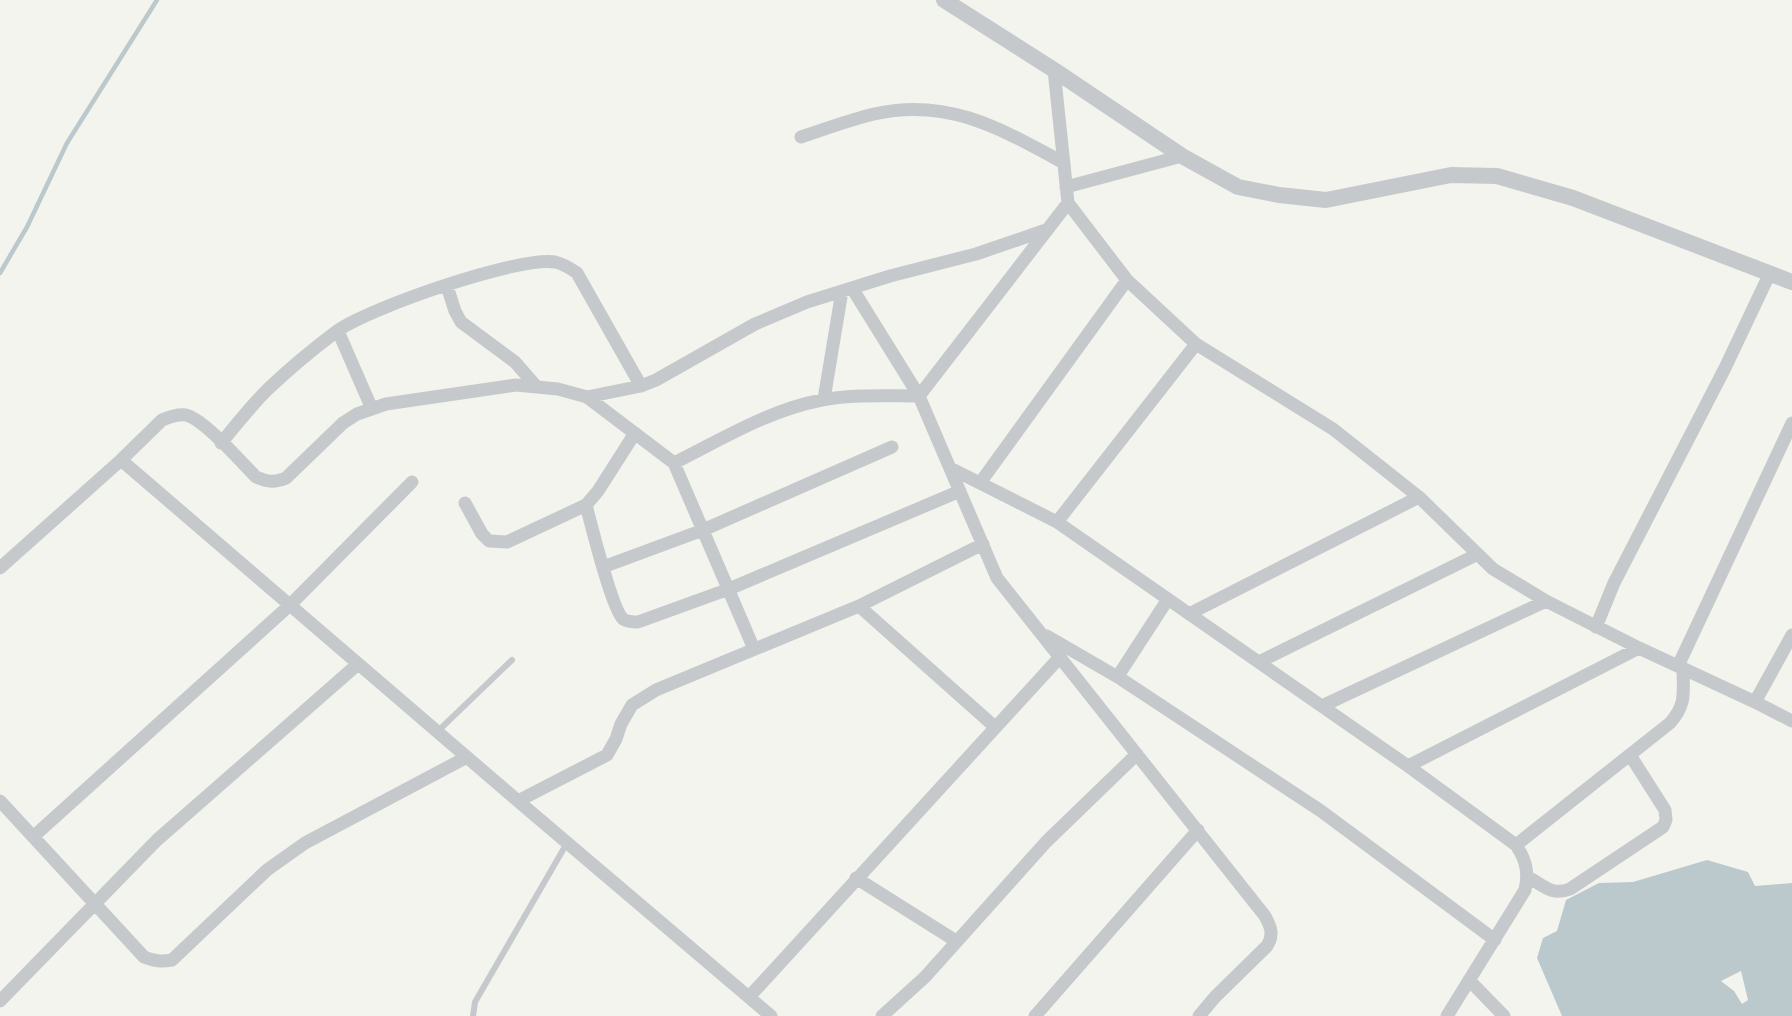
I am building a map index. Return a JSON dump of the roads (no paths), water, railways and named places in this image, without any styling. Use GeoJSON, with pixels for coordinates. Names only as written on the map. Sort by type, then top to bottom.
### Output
{"type":"FeatureCollection","features":[{"type":"Feature","properties":{"kind":"street"},"geometry":{"type":"LineString","coordinates":[[944,0],[1054,70],[1182,156],[1238,187],[1279,195],[1326,200],[1451,175],[1497,176],[1573,198],[1792,282]]}},
{"type":"Feature","properties":{"kind":"street"},"geometry":{"type":"LineString","coordinates":[[1054,70],[1068,203],[1127,280],[1196,344],[1333,429],[1419,497],[1476,555],[1493,569],[1546,601],[1596,627],[1792,721]]}},
{"type":"Feature","properties":{"kind":"street"},"geometry":{"type":"LineString","coordinates":[[801,137],[874,114],[906,109],[934,110],[977,119],[1006,131],[1064,163]]}},
{"type":"Feature","properties":{"kind":"street"},"geometry":{"type":"LineString","coordinates":[[1066,187],[1182,156]]}},
{"type":"Feature","properties":{"kind":"street"},"geometry":{"type":"LineString","coordinates":[[919,396],[1068,203]]}},
{"type":"Feature","properties":{"kind":"street"},"geometry":{"type":"LineString","coordinates":[[587,397],[641,386],[675,369],[755,324],[807,302],[847,289],[976,254],[1046,230]]}},
{"type":"Feature","properties":{"kind":"street"},"geometry":{"type":"LineString","coordinates":[[221,442],[267,390],[338,331],[381,308],[491,272],[538,262],[555,262],[567,266],[577,273],[641,386]]}},
{"type":"Feature","properties":{"kind":"street"},"geometry":{"type":"LineString","coordinates":[[1596,627],[1614,583],[1725,368],[1770,273]]}},
{"type":"Feature","properties":{"kind":"street"},"geometry":{"type":"LineString","coordinates":[[980,483],[1127,280]]}},
{"type":"Feature","properties":{"kind":"street"},"geometry":{"type":"LineString","coordinates":[[447,286],[455,311],[461,322],[515,362],[535,385]]}},
{"type":"Feature","properties":{"kind":"street"},"geometry":{"type":"LineString","coordinates":[[847,289],[919,396],[997,578],[1265,916],[1271,929],[1272,939],[1267,946],[1215,997],[1198,1016]]}},
{"type":"Feature","properties":{"kind":"street"},"geometry":{"type":"LineString","coordinates":[[824,399],[847,289]]}},
{"type":"Feature","properties":{"kind":"street"},"geometry":{"type":"LineString","coordinates":[[338,331],[372,409]]}},
{"type":"Feature","properties":{"kind":"street"},"geometry":{"type":"LineString","coordinates":[[1057,522],[1196,344]]}},
{"type":"Feature","properties":{"kind":"street"},"geometry":{"type":"LineString","coordinates":[[0,568],[122,460],[162,420],[171,416],[185,415],[198,420],[256,477],[268,482],[276,482],[286,478],[344,423],[357,414],[386,404],[516,385],[535,385],[558,388],[587,397],[674,463],[754,649]]}},
{"type":"Feature","properties":{"kind":"street"},"geometry":{"type":"LineString","coordinates":[[674,463],[766,416],[824,399],[919,396]]}},
{"type":"Feature","properties":{"kind":"street"},"geometry":{"type":"LineString","coordinates":[[1516,845],[1670,723],[1680,712],[1684,698],[1680,667],[1792,423]]}},
{"type":"Feature","properties":{"kind":"street"},"geometry":{"type":"LineString","coordinates":[[465,503],[482,534],[489,541],[507,542],[586,505],[598,491],[635,433]]}},
{"type":"Feature","properties":{"kind":"street"},"geometry":{"type":"LineString","coordinates":[[603,567],[703,530],[892,447]]}},
{"type":"Feature","properties":{"kind":"street"},"geometry":{"type":"LineString","coordinates":[[122,460],[437,732],[771,1016]]}},
{"type":"Feature","properties":{"kind":"street"},"geometry":{"type":"LineString","coordinates":[[950,468],[1057,522],[1408,766],[1516,845],[1523,856],[1528,877],[1521,899],[1446,1016]]}},
{"type":"Feature","properties":{"kind":"street"},"geometry":{"type":"LineString","coordinates":[[33,837],[290,605],[412,482]]}},
{"type":"Feature","properties":{"kind":"street"},"geometry":{"type":"LineString","coordinates":[[586,505],[603,567],[618,611],[623,618],[630,622],[638,622],[728,589],[960,491]]}},
{"type":"Feature","properties":{"kind":"street"},"geometry":{"type":"LineString","coordinates":[[1189,614],[1419,497]]}},
{"type":"Feature","properties":{"kind":"street"},"geometry":{"type":"LineString","coordinates":[[518,801],[607,755],[616,739],[621,724],[632,705],[656,690],[859,606],[983,544]]}},
{"type":"Feature","properties":{"kind":"street"},"geometry":{"type":"LineString","coordinates":[[1259,662],[1476,555]]}},
{"type":"Feature","properties":{"kind":"street"},"geometry":{"type":"LineString","coordinates":[[1118,676],[1168,599]]}},
{"type":"Feature","properties":{"kind":"street"},"geometry":{"type":"LineString","coordinates":[[1322,706],[1546,601]]}},
{"type":"Feature","properties":{"kind":"street"},"geometry":{"type":"LineString","coordinates":[[859,606],[995,727]]}},
{"type":"Feature","properties":{"kind":"street"},"geometry":{"type":"LineString","coordinates":[[1040,632],[1118,676],[1321,811],[1494,940]]}},
{"type":"Feature","properties":{"kind":"street"},"geometry":{"type":"LineString","coordinates":[[1755,702],[1792,635]]}},
{"type":"Feature","properties":{"kind":"street"},"geometry":{"type":"LineString","coordinates":[[1408,766],[1639,648]]}},
{"type":"Feature","properties":{"kind":"street"},"geometry":{"type":"LineString","coordinates":[[749,997],[856,878],[1060,657]]}},
{"type":"Feature","properties":{"kind":"street"},"geometry":{"type":"LineString","coordinates":[[0,1001],[157,840],[358,664]]}},
{"type":"Feature","properties":{"kind":"street"},"geometry":{"type":"LineString","coordinates":[[882,1016],[925,977],[1046,842],[1137,754]]}},
{"type":"Feature","properties":{"kind":"street"},"geometry":{"type":"LineString","coordinates":[[1528,877],[1552,891],[1561,893],[1570,889],[1663,827],[1666,820],[1665,810],[1630,755]]}},
{"type":"Feature","properties":{"kind":"street"},"geometry":{"type":"LineString","coordinates":[[0,801],[144,957],[155,962],[172,960],[267,870],[305,843],[467,757]]}},
{"type":"Feature","properties":{"kind":"street"},"geometry":{"type":"LineString","coordinates":[[1035,1016],[1198,830]]}},
{"type":"Feature","properties":{"kind":"street"},"geometry":{"type":"LineString","coordinates":[[856,878],[956,941]]}},
{"type":"Feature","properties":{"kind":"street"},"geometry":{"type":"LineString","coordinates":[[1469,980],[1504,1016]]}},
{"type":"Feature","properties":{"kind":"lane"},"geometry":{"type":"LineString","coordinates":[[437,732],[512,660]]}},
{"type":"Feature","properties":{"kind":"lane"},"geometry":{"type":"LineString","coordinates":[[473,1016],[475,1002],[567,843]]}},
{"type":"Feature","properties":{"kind":"waterway"},"geometry":{"type":"LineString","coordinates":[[0,273],[27,227],[67,143],[157,0]]}}]}
